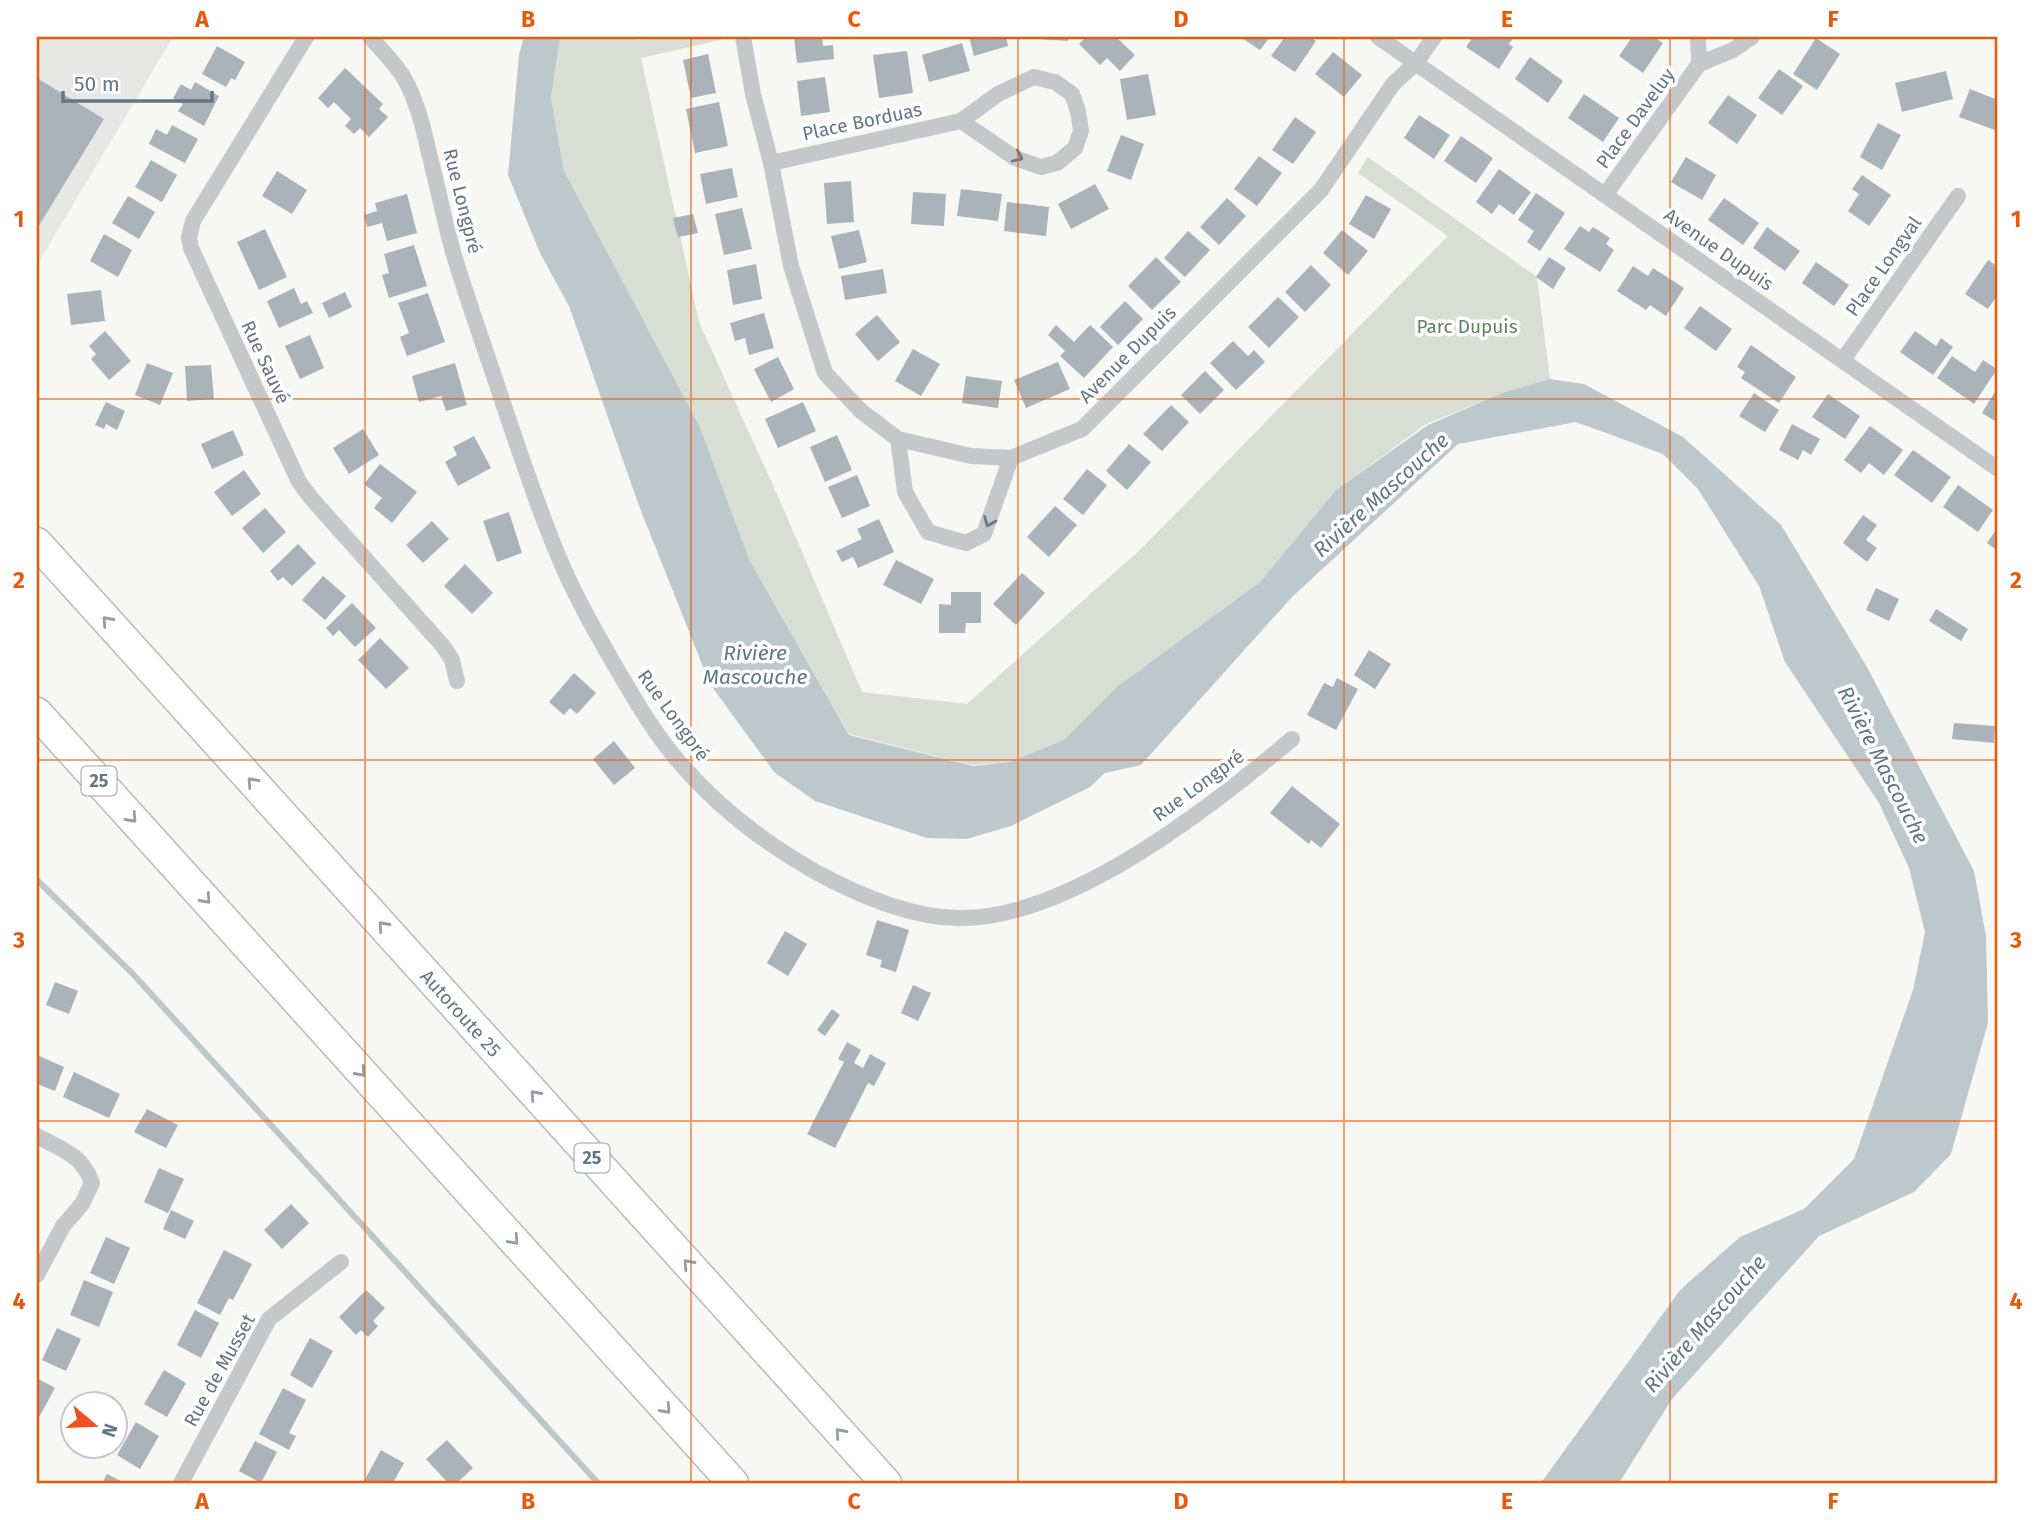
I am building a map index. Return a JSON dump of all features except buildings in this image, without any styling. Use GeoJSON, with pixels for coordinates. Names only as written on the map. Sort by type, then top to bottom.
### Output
{"type":"FeatureCollection","features":[{"type":"Feature","properties":{"kind":"highway","name":"Autoroute 25"},"geometry":{"type":"LineString","coordinates":[[37,543],[886,1483]]}},
{"type":"Feature","properties":{"kind":"highway","name":"25"},"geometry":{"type":"LineString","coordinates":[[37,713],[733,1483]]}},
{"type":"Feature","properties":{"kind":"street","name":"Rue Sauvé"},"geometry":{"type":"LineString","coordinates":[[306,37],[193,221],[189,232],[190,243],[207,285],[304,490],[443,646],[452,660],[457,681]]}},
{"type":"Feature","properties":{"kind":"street","name":"Rue Longpré"},"geometry":{"type":"LineString","coordinates":[[370,37],[396,66],[410,89],[425,136],[458,269],[538,503],[571,586],[612,662],[664,743],[700,785],[749,828],[803,864],[868,896],[929,915],[957,919],[991,916],[1050,899],[1108,870],[1192,818],[1292,739]]}},
{"type":"Feature","properties":{"kind":"street","name":"Avenue Dupuis"},"geometry":{"type":"LineString","coordinates":[[743,37],[791,266],[825,373],[862,411],[898,439],[971,456],[1012,458],[1082,429],[1321,190],[1393,84],[1416,63]]}},
{"type":"Feature","properties":{"kind":"street","name":"Avenue Dupuis"},"geometry":{"type":"LineString","coordinates":[[1378,37],[1998,469]]}},
{"type":"Feature","properties":{"kind":"street"},"geometry":{"type":"LineString","coordinates":[[1416,63],[1434,37]]}},
{"type":"Feature","properties":{"kind":"street","name":"Place Daveluy"},"geometry":{"type":"LineString","coordinates":[[1698,37],[1699,64]]}},
{"type":"Feature","properties":{"kind":"street","name":"Place Daveluy"},"geometry":{"type":"LineString","coordinates":[[1605,195],[1699,64],[1733,50],[1752,37]]}},
{"type":"Feature","properties":{"kind":"street","name":"Place Borduas"},"geometry":{"type":"LineString","coordinates":[[771,163],[961,121],[998,94],[1034,77],[1055,82],[1072,94],[1081,131],[1075,148],[1057,163],[1041,167],[1015,158],[961,121]]}},
{"type":"Feature","properties":{"kind":"street","name":"Place Longval"},"geometry":{"type":"LineString","coordinates":[[1843,360],[1958,196]]}},
{"type":"Feature","properties":{"kind":"street"},"geometry":{"type":"LineString","coordinates":[[898,439],[905,492],[928,532],[966,542],[984,534],[1012,458]]}},
{"type":"Feature","properties":{"kind":"street"},"geometry":{"type":"LineString","coordinates":[[37,1136],[76,1157],[87,1168],[92,1183],[82,1204],[63,1226],[37,1275]]}},
{"type":"Feature","properties":{"kind":"street","name":"Rue de Musset"},"geometry":{"type":"LineString","coordinates":[[181,1483],[269,1319],[341,1262]]}},
{"type":"Feature","properties":{"kind":"shaded area"},"geometry":{"type":"Polygon","coordinates":[[[37,37],[173,37],[37,265],[37,37]]]}},
{"type":"Feature","properties":{"kind":"green space","name":"Parc Dupuis"},"geometry":{"type":"Polygon","coordinates":[[[560,37],[636,37],[637,40],[655,37],[733,37],[641,58],[699,322],[862,692],[967,704],[1141,549],[1448,236],[1358,173],[1368,157],[1537,277],[1550,379],[1502,393],[1426,424],[1336,490],[1260,582],[1118,686],[1064,740],[1010,762],[971,765],[849,734],[749,559],[700,427],[564,171],[551,98],[560,37]]]}},
{"type":"Feature","properties":{"kind":"water","name":"Rivière Mascouche"},"geometry":{"type":"Polygon","coordinates":[[[524,37],[560,37],[551,98],[564,171],[700,427],[749,559],[849,735],[973,766],[1010,762],[1064,740],[1118,686],[1260,582],[1336,490],[1428,425],[1502,393],[1550,379],[1584,384],[1683,437],[1781,525],[1867,667],[1974,871],[1986,936],[1988,1023],[1951,1154],[1914,1192],[1819,1236],[1672,1399],[1619,1483],[1541,1483],[1680,1290],[1740,1237],[1804,1209],[1854,1159],[1913,990],[1925,932],[1909,868],[1879,803],[1785,662],[1759,586],[1698,489],[1663,454],[1576,422],[1458,444],[1292,597],[1141,765],[1105,773],[1090,787],[1011,826],[967,839],[927,838],[815,801],[774,772],[710,684],[639,506],[569,306],[540,253],[508,175],[519,54],[524,37]]]}},
{"type":"Feature","properties":{"kind":"waterway"},"geometry":{"type":"LineString","coordinates":[[37,880],[132,973],[598,1483]]}}]}
